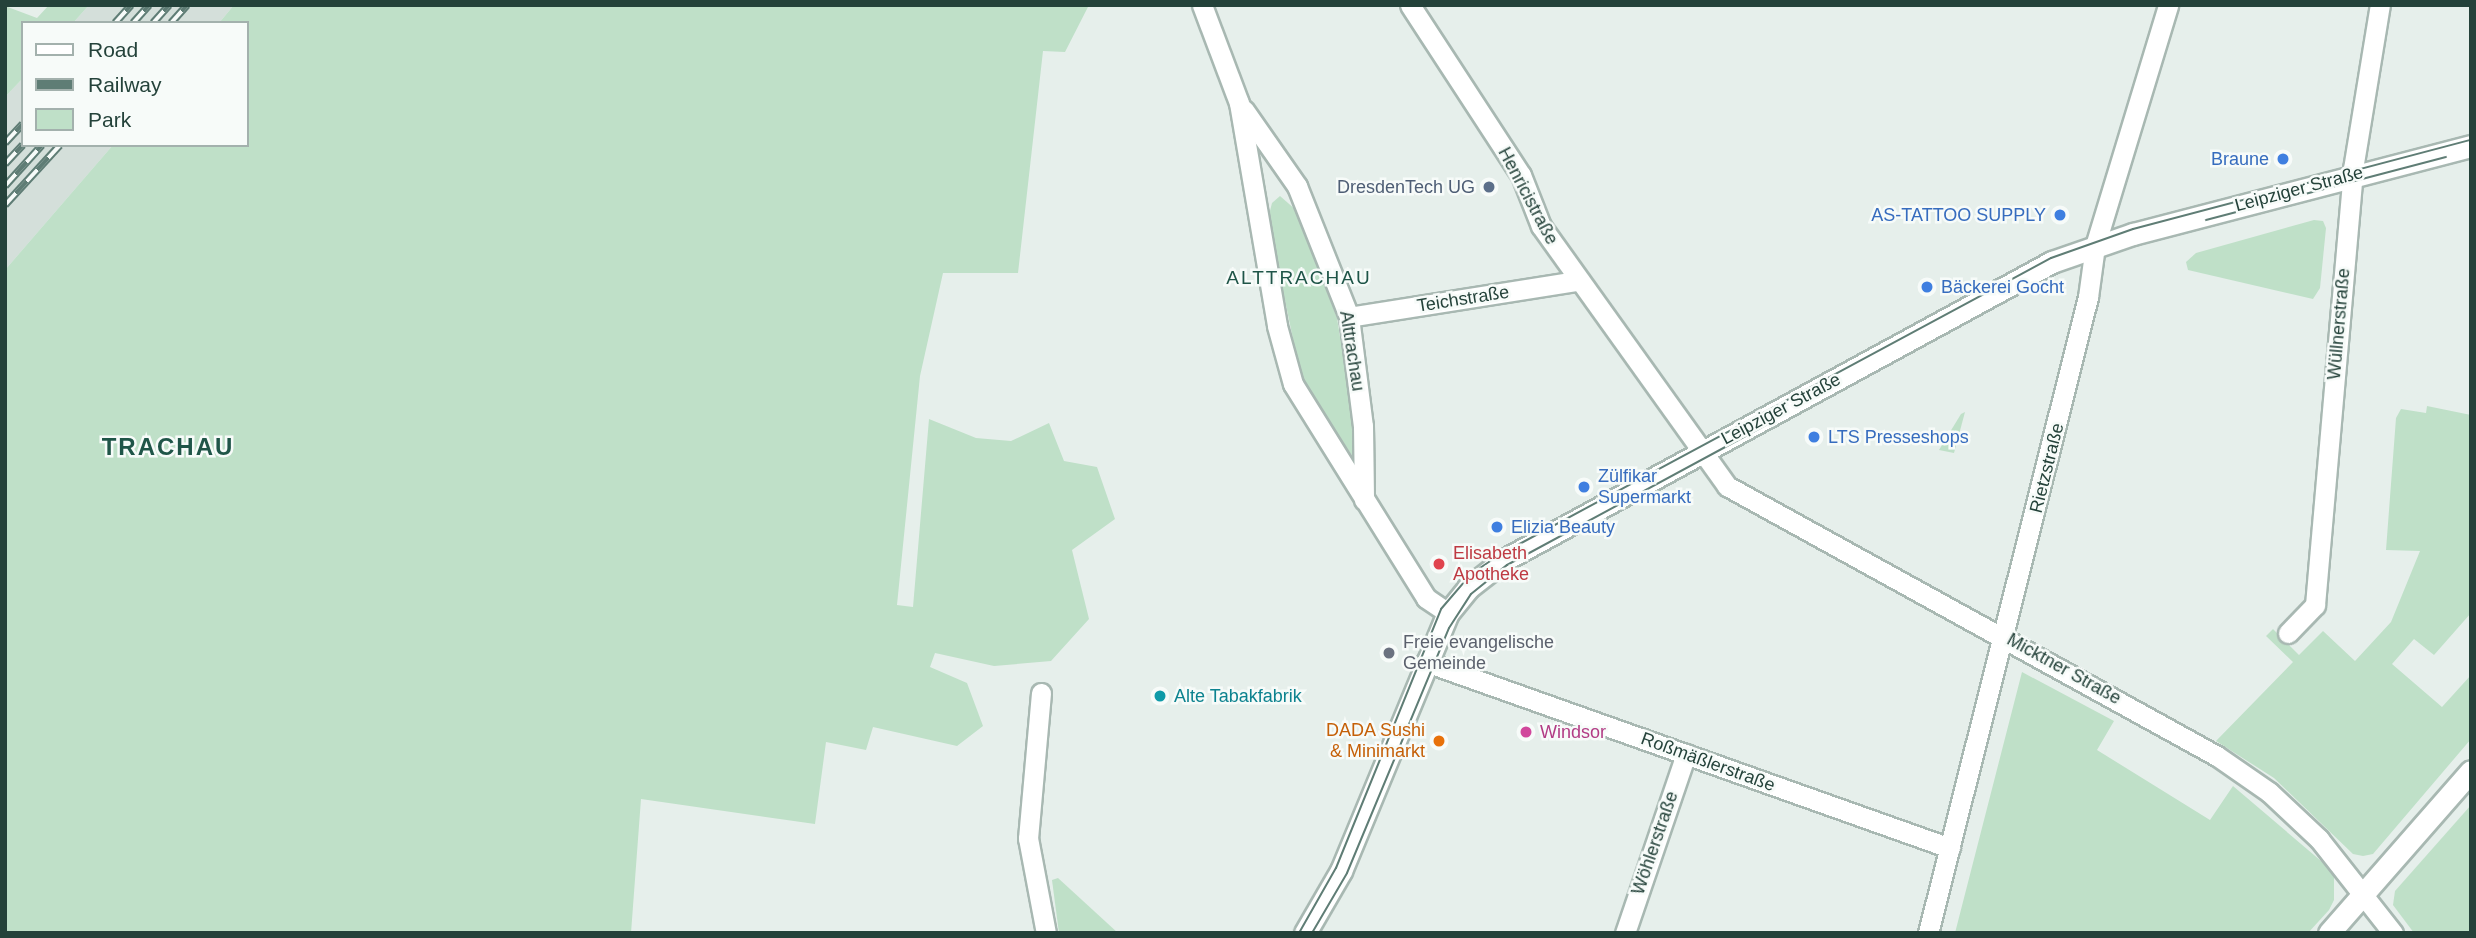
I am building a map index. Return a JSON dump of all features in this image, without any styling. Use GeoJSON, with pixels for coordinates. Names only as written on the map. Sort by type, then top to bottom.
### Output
{"type":"FeatureCollection","features":[{"type":"Feature","properties":{"kind":"main road","name":"Leipziger Straße"},"geometry":{"type":"LineString","coordinates":[[1305,933],[1341,871],[1448,613],[1468,588],[1504,560],[1996,289],[2095,246],[2353,174],[2471,146]]}},
{"type":"Feature","properties":{"kind":"main road"},"geometry":{"type":"LineString","coordinates":[[2329,933],[2471,771]]}},
{"type":"Feature","properties":{"kind":"street","name":"Alttrachau"},"geometry":{"type":"LineString","coordinates":[[1202,5],[1239,103],[1277,326],[1293,384],[1426,598],[1448,613]]}},
{"type":"Feature","properties":{"kind":"street","name":"Henricistraße"},"geometry":{"type":"LineString","coordinates":[[1410,5],[1521,175],[1541,226],[1699,452]]}},
{"type":"Feature","properties":{"kind":"street","name":"Rietzstraße"},"geometry":{"type":"LineString","coordinates":[[1928,933],[2006,636],[2088,297],[2095,246],[2168,5]]}},
{"type":"Feature","properties":{"kind":"street","name":"Wüllnerstraße"},"geometry":{"type":"LineString","coordinates":[[2288,633],[2315,606],[2353,174],[2380,5]]}},
{"type":"Feature","properties":{"kind":"street","name":"Alttrachau"},"geometry":{"type":"LineString","coordinates":[[1239,103],[1297,186],[1349,317],[1363,426],[1364,500]]}},
{"type":"Feature","properties":{"kind":"street","name":"Teichstraße"},"geometry":{"type":"LineString","coordinates":[[1349,317],[1577,281]]}},
{"type":"Feature","properties":{"kind":"street","name":"Micktner Straße"},"geometry":{"type":"LineString","coordinates":[[1699,452],[1727,486],[2006,636],[2179,734],[2269,792],[2319,839],[2365,893],[2393,933]]}},
{"type":"Feature","properties":{"kind":"street","name":"Roßmäßlerstraße"},"geometry":{"type":"LineString","coordinates":[[1426,662],[1950,848]]}},
{"type":"Feature","properties":{"kind":"street"},"geometry":{"type":"LineString","coordinates":[[1041,693],[1028,838],[1046,933]]}},
{"type":"Feature","properties":{"kind":"street","name":"Wöhlerstraße"},"geometry":{"type":"LineString","coordinates":[[1625,933],[1686,754]]}},
{"type":"Feature","properties":{"kind":"shaded area"},"geometry":{"type":"Polygon","coordinates":[[[89,5],[234,5],[221,21],[75,21],[89,5]]]}},
{"type":"Feature","properties":{"kind":"shaded area"},"geometry":{"type":"Polygon","coordinates":[[[21,80],[21,147],[111,147],[5,270],[5,97],[21,80]]]}},
{"type":"Feature","properties":{"kind":"green space"},"geometry":{"type":"Polygon","coordinates":[[[49,5],[89,5],[75,21],[21,21],[21,80],[5,97],[5,6],[37,18],[49,5]]]}},
{"type":"Feature","properties":{"kind":"green space"},"geometry":{"type":"Polygon","coordinates":[[[234,5],[1089,5],[1065,52],[1043,51],[1018,273],[943,273],[920,376],[897,605],[913,607],[929,419],[976,438],[1011,441],[1049,423],[1064,461],[1097,467],[1115,519],[1072,550],[1089,619],[1051,661],[994,666],[935,653],[930,667],[967,683],[983,726],[957,746],[873,727],[866,750],[826,742],[815,824],[641,799],[631,933],[5,933],[5,270],[111,147],[248,147],[248,21],[221,21],[234,5]]]}},
{"type":"Feature","properties":{"kind":"green space"},"geometry":{"type":"Polygon","coordinates":[[[1280,196],[1296,210],[1337,318],[1358,449],[1353,457],[1302,382],[1268,219],[1272,203],[1280,196]]]}},
{"type":"Feature","properties":{"kind":"green space"},"geometry":{"type":"Polygon","coordinates":[[[2314,220],[2323,221],[2326,228],[2320,288],[2313,299],[2188,270],[2186,262],[2196,253],[2314,220]]]}},
{"type":"Feature","properties":{"kind":"green space"},"geometry":{"type":"Polygon","coordinates":[[[2427,406],[2471,415],[2471,613],[2434,655],[2414,639],[2392,664],[2442,707],[2471,675],[2471,739],[2373,854],[2363,856],[2353,854],[2274,778],[2216,741],[2293,662],[2266,636],[2273,629],[2299,655],[2323,631],[2355,661],[2391,622],[2420,551],[2386,550],[2396,418],[2401,409],[2426,413],[2427,406]]]}},
{"type":"Feature","properties":{"kind":"green space"},"geometry":{"type":"Polygon","coordinates":[[[1965,412],[1954,453],[1939,450],[1961,414],[1965,412]]]}},
{"type":"Feature","properties":{"kind":"green space"},"geometry":{"type":"Polygon","coordinates":[[[2022,672],[2114,721],[2097,750],[2210,820],[2233,786],[2334,872],[2334,900],[2329,910],[2308,933],[1955,933],[2022,672]]]}},
{"type":"Feature","properties":{"kind":"green space"},"geometry":{"type":"Polygon","coordinates":[[[2471,805],[2471,933],[2414,933],[2393,905],[2395,891],[2471,805]]]}},
{"type":"Feature","properties":{"kind":"green space"},"geometry":{"type":"Polygon","coordinates":[[[1058,878],[1118,933],[1059,933],[1052,880],[1058,878]]]}},
{"type":"Feature","properties":{"kind":"tram line"},"geometry":{"type":"LineString","coordinates":[[1299,933],[1336,868],[1441,609],[1471,574],[1499,555],[2051,258],[2133,229],[2471,140]]}},
{"type":"Feature","properties":{"kind":"tram line"},"geometry":{"type":"LineString","coordinates":[[2206,220],[2446,157]]}},
{"type":"Feature","properties":{"kind":"tram line"},"geometry":{"type":"LineString","coordinates":[[1312,933],[1347,873],[1449,628],[1471,594],[1507,565],[1770,423]]}},
{"type":"Feature","properties":{"kind":"railway"},"geometry":{"type":"LineString","coordinates":[[117,21],[131,5]]}},
{"type":"Feature","properties":{"kind":"railway"},"geometry":{"type":"LineString","coordinates":[[135,21],[149,5]]}},
{"type":"Feature","properties":{"kind":"railway"},"geometry":{"type":"LineString","coordinates":[[155,21],[169,5]]}},
{"type":"Feature","properties":{"kind":"railway"},"geometry":{"type":"LineString","coordinates":[[173,21],[187,5]]}},
{"type":"Feature","properties":{"kind":"railway"},"geometry":{"type":"LineString","coordinates":[[5,143],[21,126]]}},
{"type":"Feature","properties":{"kind":"railway"},"geometry":{"type":"LineString","coordinates":[[5,164],[21,147]]}},
{"type":"Feature","properties":{"kind":"railway"},"geometry":{"type":"LineString","coordinates":[[5,186],[40,147]]}},
{"type":"Feature","properties":{"kind":"railway"},"geometry":{"type":"LineString","coordinates":[[5,205],[58,147]]}},
{"type":"Feature","properties":{"kind":"place","name":"Braune"},"geometry":{"type":"Point","coordinates":[2283,159]}},
{"type":"Feature","properties":{"kind":"place","name":"DresdenTech UG"},"geometry":{"type":"Point","coordinates":[1489,187]}},
{"type":"Feature","properties":{"kind":"place","name":"AS-TATTOO SUPPLY"},"geometry":{"type":"Point","coordinates":[2060,215]}},
{"type":"Feature","properties":{"kind":"place","name":"Bäckerei Gocht"},"geometry":{"type":"Point","coordinates":[1927,287]}},
{"type":"Feature","properties":{"kind":"place","name":"LTS Presseshops"},"geometry":{"type":"Point","coordinates":[1814,437]}},
{"type":"Feature","properties":{"kind":"place","name":"Zülfikar Supermarkt"},"geometry":{"type":"Point","coordinates":[1584,487]}},
{"type":"Feature","properties":{"kind":"place","name":"Elizia Beauty"},"geometry":{"type":"Point","coordinates":[1497,527]}},
{"type":"Feature","properties":{"kind":"place","name":"Elisabeth Apotheke"},"geometry":{"type":"Point","coordinates":[1439,564]}},
{"type":"Feature","properties":{"kind":"place","name":"Freie evangelische Gemeinde"},"geometry":{"type":"Point","coordinates":[1389,653]}},
{"type":"Feature","properties":{"kind":"place","name":"Alte Tabakfabrik"},"geometry":{"type":"Point","coordinates":[1160,696]}},
{"type":"Feature","properties":{"kind":"place","name":"Windsor"},"geometry":{"type":"Point","coordinates":[1526,732]}},
{"type":"Feature","properties":{"kind":"place","name":"DADA Sushi & Minimarkt"},"geometry":{"type":"Point","coordinates":[1439,741]}},
{"type":"Feature","properties":{"kind":"district","name":"ALTTRACHAU"},"geometry":{"type":"Point","coordinates":[1299,278]}},
{"type":"Feature","properties":{"kind":"district","name":"TRACHAU"},"geometry":{"type":"Point","coordinates":[168,447]}}]}
